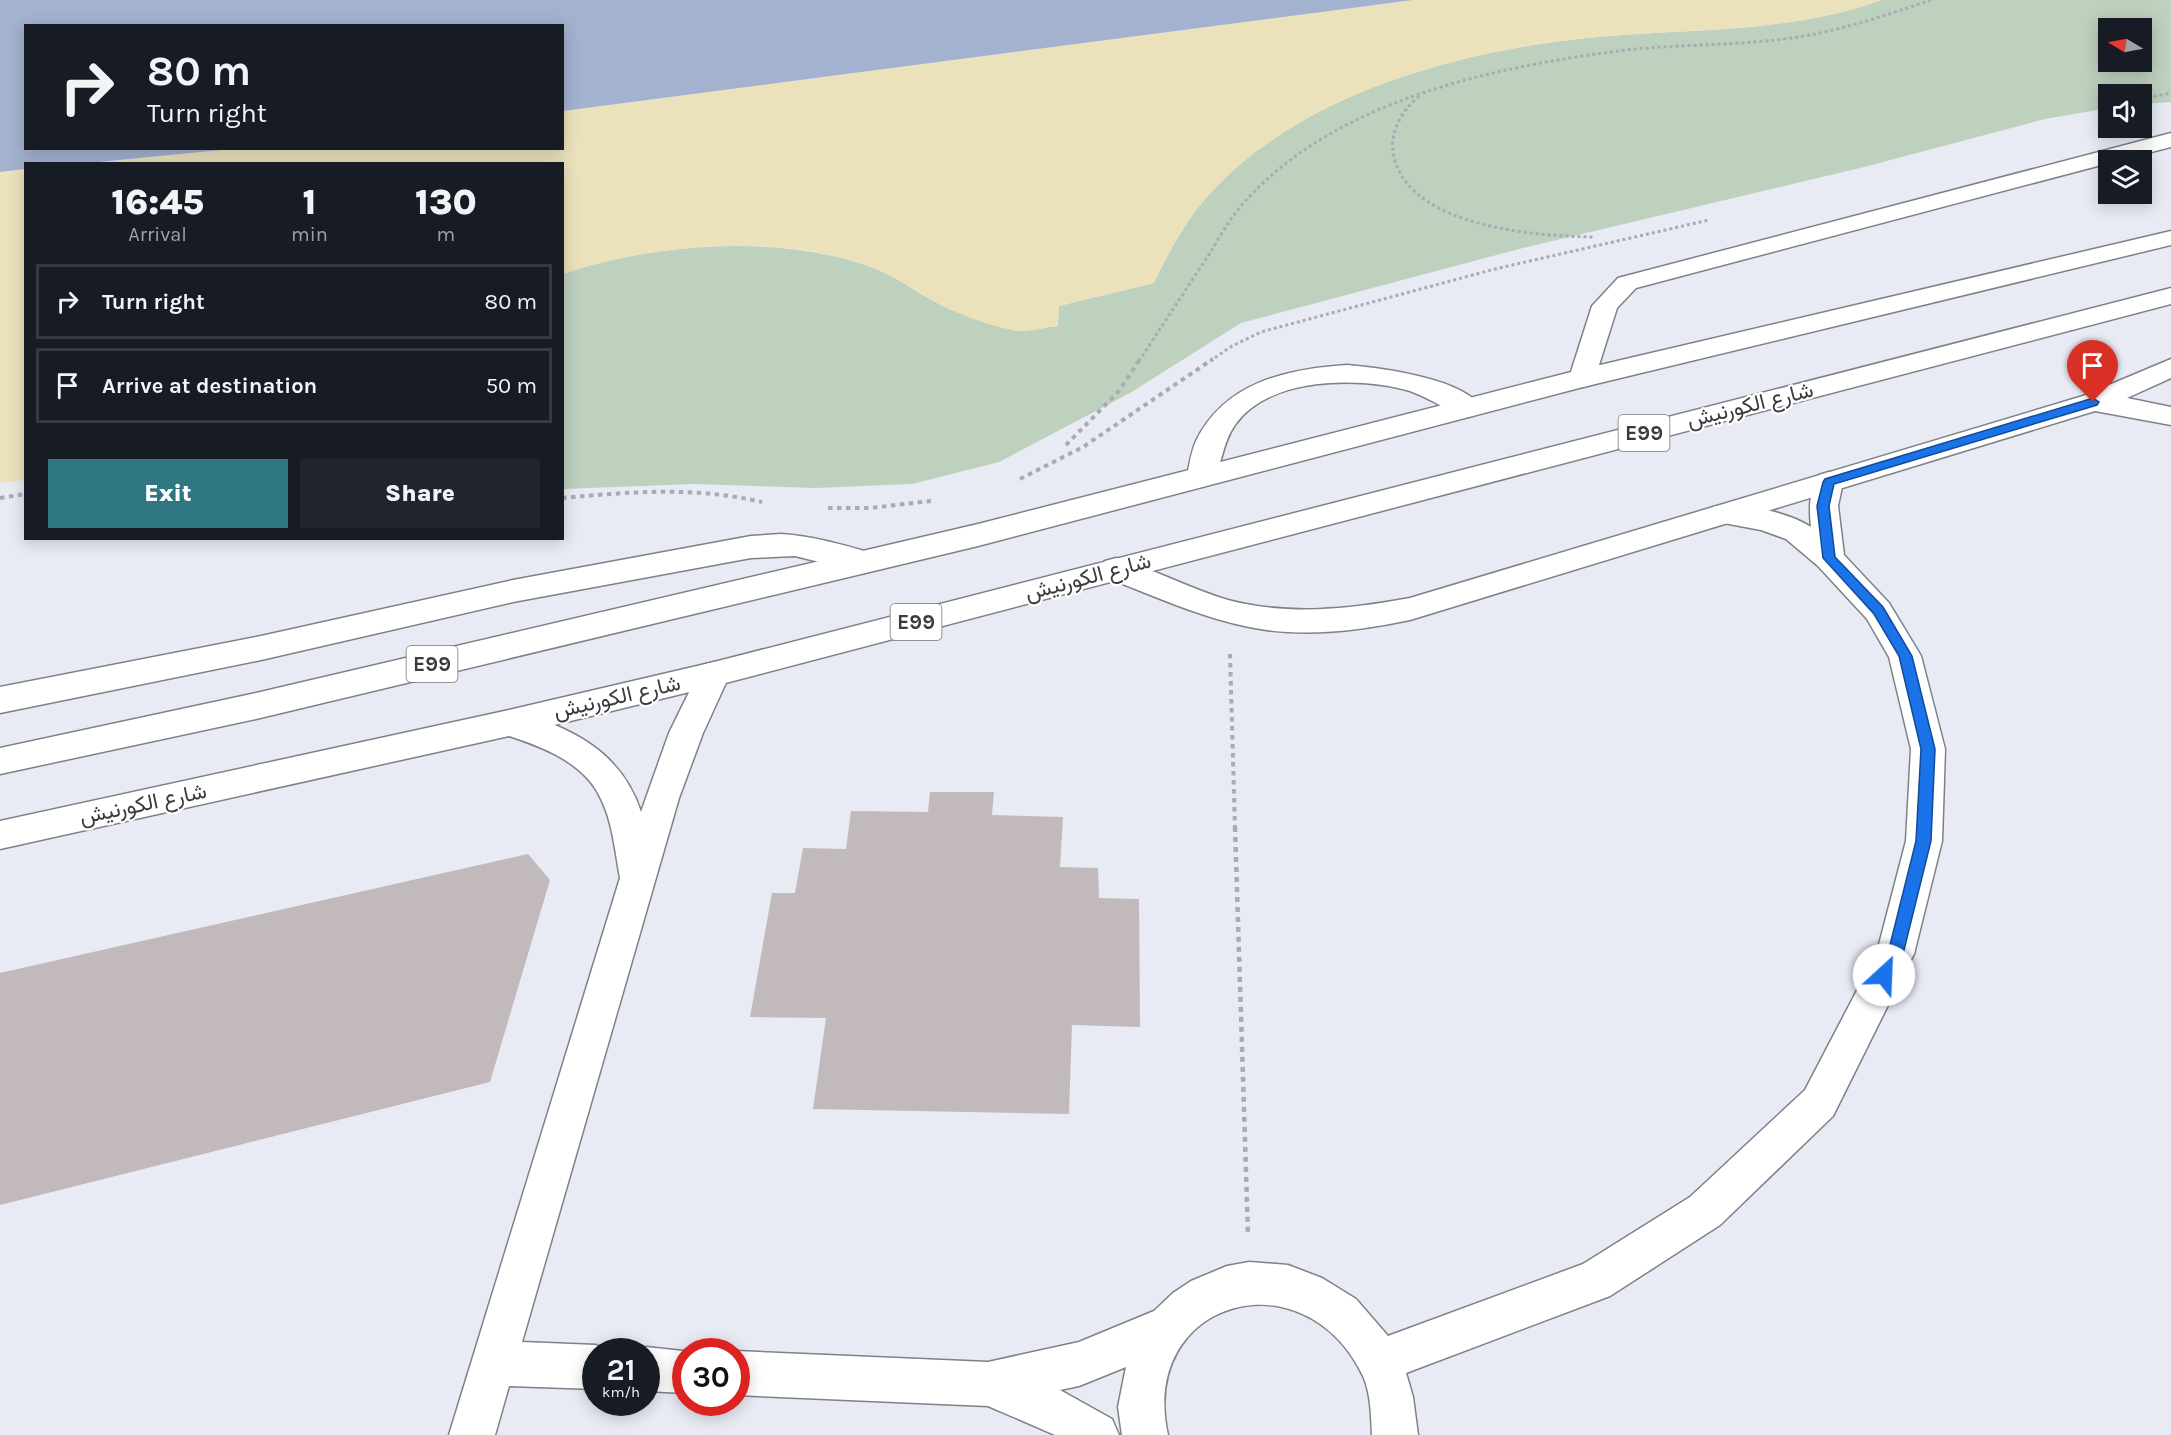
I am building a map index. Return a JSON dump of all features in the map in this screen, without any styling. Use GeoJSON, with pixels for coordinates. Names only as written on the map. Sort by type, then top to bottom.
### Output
{"type":"FeatureCollection","features":[{"type":"Feature","properties":{"kind":"main road"},"geometry":{"type":"LineString","coordinates":[[1583,378],[1605,306],[1627,283],[2171,140]]}},
{"type":"Feature","properties":{"kind":"main road","name":"E99"},"geometry":{"type":"LineString","coordinates":[[0,761],[256,706],[864,562],[1583,378],[2171,238]]}},
{"type":"Feature","properties":{"kind":"main road","name":"شارع الكورنيش"},"geometry":{"type":"LineString","coordinates":[[0,835],[509,723],[714,674],[2171,296]]}},
{"type":"Feature","properties":{"kind":"main road"},"geometry":{"type":"LineString","coordinates":[[1116,569],[1228,610],[1274,619],[1320,621],[1366,618],[1410,609],[2093,402],[2171,368]]}},
{"type":"Feature","properties":{"kind":"main road"},"geometry":{"type":"LineString","coordinates":[[1201,477],[1203,455],[1211,435],[1225,416],[1259,392],[1293,379],[1353,373],[1383,376],[1442,393],[1468,408]]}},
{"type":"Feature","properties":{"kind":"main road"},"geometry":{"type":"LineString","coordinates":[[2093,402],[2148,410],[2171,416]]}},
{"type":"Feature","properties":{"kind":"main road"},"geometry":{"type":"LineString","coordinates":[[1829,482],[1823,506],[1829,558]]}},
{"type":"Feature","properties":{"kind":"main road"},"geometry":{"type":"LineString","coordinates":[[1379,1361],[1595,1281],[1705,1211],[1819,1103],[1895,954],[1924,841],[1928,749],[1905,656],[1878,611],[1829,558],[1797,532],[1765,520],[1723,514]]}},
{"type":"Feature","properties":{"kind":"main road"},"geometry":{"type":"LineString","coordinates":[[0,700],[261,648],[513,591],[766,544],[797,544],[864,562]]}},
{"type":"Feature","properties":{"kind":"main road"},"geometry":{"type":"LineString","coordinates":[[472,1435],[674,765],[714,674]]}},
{"type":"Feature","properties":{"kind":"main road"},"geometry":{"type":"LineString","coordinates":[[509,723],[556,739],[594,766],[609,784],[621,803],[639,883]]}},
{"type":"Feature","properties":{"kind":"main road"},"geometry":{"type":"LineString","coordinates":[[750,1374],[988,1384],[1079,1364],[1165,1329],[1203,1296],[1250,1282],[1288,1286],[1324,1301],[1356,1327],[1379,1361],[1392,1398],[1395,1435]]}},
{"type":"Feature","properties":{"kind":"main road"},"geometry":{"type":"LineString","coordinates":[[1145,1435],[1141,1404],[1148,1364],[1165,1329]]}},
{"type":"Feature","properties":{"kind":"main road"},"geometry":{"type":"LineString","coordinates":[[494,1363],[582,1366]]}},
{"type":"Feature","properties":{"kind":"main road"},"geometry":{"type":"LineString","coordinates":[[988,1384],[1034,1401],[1079,1423],[1096,1435]]}},
{"type":"Feature","properties":{"kind":"path"},"geometry":{"type":"LineString","coordinates":[[1066,445],[1119,391],[1240,207],[1269,178],[1329,134],[1390,104],[1482,75],[1580,56],[1659,47],[1784,39],[1819,33],[1896,13],[1931,0]]}},
{"type":"Feature","properties":{"kind":"path"},"geometry":{"type":"LineString","coordinates":[[1423,93],[1402,114],[1391,142],[1392,159],[1397,172],[1419,195],[1456,216],[1503,230],[1553,237],[1595,237]]}},
{"type":"Feature","properties":{"kind":"path"},"geometry":{"type":"LineString","coordinates":[[2152,97],[2171,93]]}},
{"type":"Feature","properties":{"kind":"path"},"geometry":{"type":"LineString","coordinates":[[1010,483],[1047,467],[1083,447],[1232,346],[1261,332],[1495,268],[1715,218]]}},
{"type":"Feature","properties":{"kind":"path"},"geometry":{"type":"LineString","coordinates":[[564,498],[664,490],[731,495],[762,502]]}},
{"type":"Feature","properties":{"kind":"path"},"geometry":{"type":"LineString","coordinates":[[0,498],[24,494]]}},
{"type":"Feature","properties":{"kind":"path"},"geometry":{"type":"LineString","coordinates":[[823,508],[870,508],[932,501]]}},
{"type":"Feature","properties":{"kind":"path"},"geometry":{"type":"LineString","coordinates":[[1228,610],[1250,1282]]}},
{"type":"Feature","properties":{"kind":"green space"},"geometry":{"type":"Polygon","coordinates":[[[1882,0],[2171,0],[2171,102],[2152,103],[2152,84],[2098,84],[2098,110],[2045,119],[1864,167],[1519,249],[1241,323],[1130,393],[999,462],[912,484],[815,488],[694,484],[564,489],[564,273],[598,263],[677,249],[719,246],[801,250],[840,258],[876,269],[935,302],[1005,328],[1024,331],[1058,326],[1059,306],[1154,283],[1182,231],[1218,185],[1258,150],[1304,120],[1354,96],[1407,76],[1461,60],[1516,48],[1623,35],[1786,23],[1850,10],[1882,0]]]}},
{"type":"Feature","properties":{"kind":"sand"},"geometry":{"type":"Polygon","coordinates":[[[1413,0],[1882,0],[1850,10],[1786,23],[1623,35],[1516,48],[1461,60],[1407,76],[1354,96],[1304,120],[1258,150],[1218,185],[1182,231],[1154,283],[1059,306],[1058,326],[1030,330],[1018,331],[981,322],[937,303],[876,269],[840,257],[801,250],[761,246],[678,249],[599,263],[564,274],[564,162],[107,162],[213,150],[564,150],[564,111],[1413,0]]]}},
{"type":"Feature","properties":{"kind":"sand"},"geometry":{"type":"Polygon","coordinates":[[[24,169],[24,480],[0,483],[0,172],[24,169]]]}},
{"type":"Feature","properties":{"kind":"water"},"geometry":{"type":"Polygon","coordinates":[[[0,0],[1413,0],[564,111],[564,24],[24,24],[24,150],[221,150],[99,162],[24,162],[24,169],[0,172],[0,0]]]}},
{"type":"Feature","properties":{"kind":"building"},"geometry":{"type":"Polygon","coordinates":[[[930,792],[994,792],[992,815],[1063,817],[1060,867],[1098,868],[1099,898],[1139,899],[1140,1027],[1072,1025],[1069,1114],[813,1109],[826,1018],[750,1017],[772,893],[795,893],[803,848],[846,849],[851,811],[928,812],[930,792]]]}},
{"type":"Feature","properties":{"kind":"building"},"geometry":{"type":"Polygon","coordinates":[[[528,854],[550,880],[490,1082],[0,1205],[0,973],[528,854]]]}},
{"type":"Feature","properties":{"kind":"route"},"geometry":{"type":"LineString","coordinates":[[1884,975],[1895,954],[1924,841],[1928,749],[1905,656],[1878,611],[1829,558],[1823,506],[1829,482],[2093,402]]}}]}
